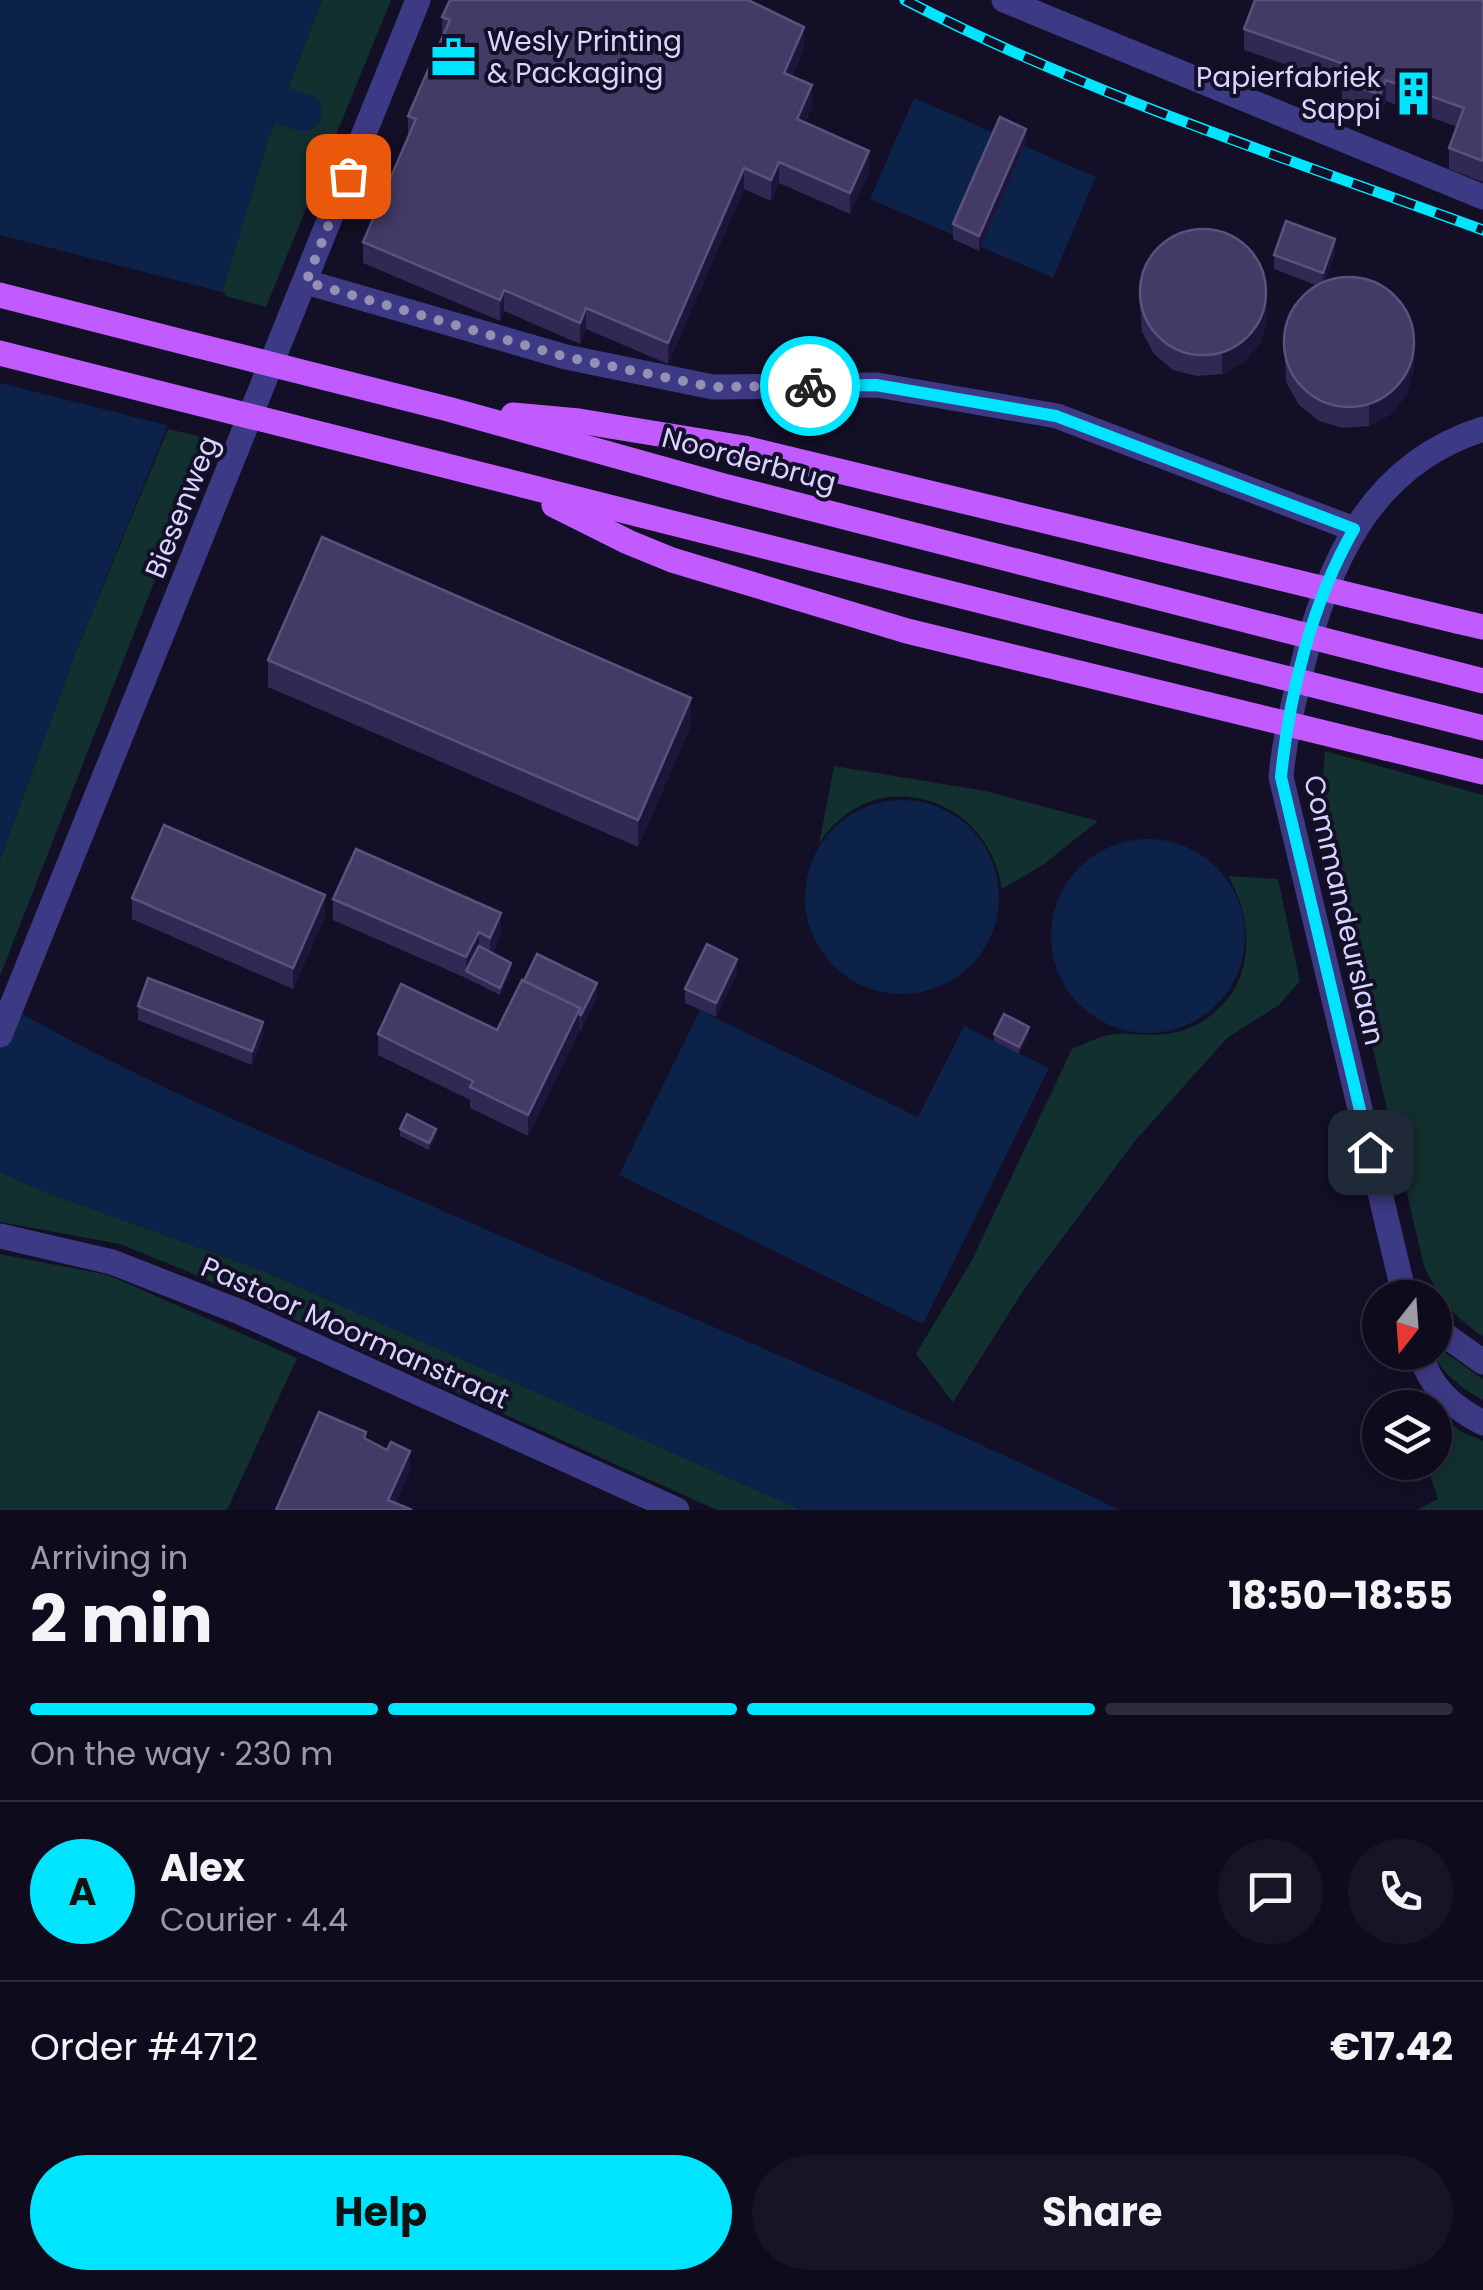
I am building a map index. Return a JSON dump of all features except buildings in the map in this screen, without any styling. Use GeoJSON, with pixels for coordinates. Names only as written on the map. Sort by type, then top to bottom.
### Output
{"type":"FeatureCollection","features":[{"type":"Feature","properties":{"kind":"main road","name":"Noorderbrug"},"geometry":{"type":"LineString","coordinates":[[0,295],[1483,681]]}},
{"type":"Feature","properties":{"kind":"main road"},"geometry":{"type":"LineString","coordinates":[[0,353],[1483,728]]}},
{"type":"Feature","properties":{"kind":"main road"},"geometry":{"type":"LineString","coordinates":[[448,409],[579,421],[744,448],[1470,624]]}},
{"type":"Feature","properties":{"kind":"main road"},"geometry":{"type":"LineString","coordinates":[[514,484],[628,542],[720,576],[907,630],[1483,772]]}},
{"type":"Feature","properties":{"kind":"street","name":"Biesenweg"},"geometry":{"type":"LineString","coordinates":[[0,1036],[418,0]]}},
{"type":"Feature","properties":{"kind":"street"},"geometry":{"type":"LineString","coordinates":[[1004,0],[1483,197]]}},
{"type":"Feature","properties":{"kind":"street"},"geometry":{"type":"LineString","coordinates":[[306,282],[566,357],[712,387],[876,385],[1056,416],[1354,529]]}},
{"type":"Feature","properties":{"kind":"street","name":"Commandeurslaan"},"geometry":{"type":"LineString","coordinates":[[1401,1280],[1281,777],[1290,717],[1308,645],[1337,559],[1354,529],[1398,478],[1424,456],[1458,437],[1483,429]]}},
{"type":"Feature","properties":{"kind":"street","name":"Pastoor Moormanstraat"},"geometry":{"type":"LineString","coordinates":[[0,1236],[112,1262],[226,1306],[677,1510]]}},
{"type":"Feature","properties":{"kind":"street"},"geometry":{"type":"LineString","coordinates":[[1452,1340],[1483,1362]]}},
{"type":"Feature","properties":{"kind":"street"},"geometry":{"type":"LineString","coordinates":[[1425,1370],[1444,1397],[1483,1422]]}},
{"type":"Feature","properties":{"kind":"green space"},"geometry":{"type":"Polygon","coordinates":[[[322,0],[391,0],[266,307],[221,295],[268,140],[322,0]]]}},
{"type":"Feature","properties":{"kind":"green space"},"geometry":{"type":"Polygon","coordinates":[[[168,429],[210,439],[0,976],[0,860],[75,654],[168,429]]]}},
{"type":"Feature","properties":{"kind":"green space"},"geometry":{"type":"Polygon","coordinates":[[[1325,751],[1483,795],[1483,1336],[1452,1310],[1452,1280],[1431,1280],[1424,1266],[1320,816],[1325,751]]]}},
{"type":"Feature","properties":{"kind":"green space"},"geometry":{"type":"Polygon","coordinates":[[[834,766],[985,791],[1098,821],[1044,864],[1002,889],[993,857],[975,830],[952,811],[926,800],[897,797],[868,802],[842,818],[819,844],[834,766]]]}},
{"type":"Feature","properties":{"kind":"green space"},"geometry":{"type":"Polygon","coordinates":[[[1228,876],[1278,879],[1300,981],[1279,1005],[1227,1038],[1134,1142],[1025,1288],[953,1402],[916,1354],[972,1260],[1072,1049],[1110,1035],[1158,1035],[1184,1030],[1207,1019],[1237,985],[1247,943],[1245,920],[1228,876]]]}},
{"type":"Feature","properties":{"kind":"green space"},"geometry":{"type":"Polygon","coordinates":[[[0,1172],[261,1270],[802,1510],[717,1510],[120,1244],[0,1222],[0,1172]]]}},
{"type":"Feature","properties":{"kind":"green space"},"geometry":{"type":"Polygon","coordinates":[[[0,1254],[108,1275],[297,1358],[227,1510],[0,1510],[0,1254]]]}},
{"type":"Feature","properties":{"kind":"green space"},"geometry":{"type":"Polygon","coordinates":[[[1452,1357],[1483,1379],[1483,1400],[1460,1386],[1444,1370],[1452,1370],[1452,1357]]]}},
{"type":"Feature","properties":{"kind":"green space"},"geometry":{"type":"Polygon","coordinates":[[[1452,1425],[1483,1441],[1483,1510],[1417,1510],[1438,1499],[1432,1480],[1452,1480],[1452,1425]]]}},
{"type":"Feature","properties":{"kind":"water"},"geometry":{"type":"Polygon","coordinates":[[[0,0],[322,0],[268,140],[221,295],[75,654],[0,860],[0,0]]]}},
{"type":"Feature","properties":{"kind":"water"},"geometry":{"type":"Polygon","coordinates":[[[914,98],[1096,177],[1053,278],[870,199],[914,98]]]}},
{"type":"Feature","properties":{"kind":"water"},"geometry":{"type":"Polygon","coordinates":[[[902,800],[939,807],[971,828],[992,860],[999,897],[992,934],[971,966],[939,987],[902,994],[865,987],[833,966],[812,934],[805,897],[812,860],[833,828],[865,807],[902,800]]]}},
{"type":"Feature","properties":{"kind":"water"},"geometry":{"type":"Polygon","coordinates":[[[1148,839],[1185,846],[1217,867],[1238,899],[1245,936],[1238,973],[1217,1005],[1185,1026],[1148,1033],[1111,1026],[1079,1005],[1058,973],[1051,936],[1058,899],[1079,867],[1111,846],[1148,839]]]}},
{"type":"Feature","properties":{"kind":"water"},"geometry":{"type":"Polygon","coordinates":[[[0,1001],[98,1054],[249,1126],[853,1387],[1120,1510],[802,1510],[261,1270],[0,1172],[0,1001]]]}},
{"type":"Feature","properties":{"kind":"water"},"geometry":{"type":"Polygon","coordinates":[[[700,1010],[918,1117],[964,1026],[1049,1068],[923,1324],[619,1175],[700,1010]]]}},
{"type":"Feature","properties":{"kind":"pier"},"geometry":{"type":"Polygon","coordinates":[[[0,235],[226,293],[174,427],[0,383],[0,235]]]}},
{"type":"Feature","properties":{"kind":"waterway"},"geometry":{"type":"LineString","coordinates":[[234,92],[303,112]]}},
{"type":"Feature","properties":{"kind":"railway"},"geometry":{"type":"LineString","coordinates":[[905,0],[1117,96],[1483,230]]}},
{"type":"Feature","properties":{"kind":"way so far"},"geometry":{"type":"LineString","coordinates":[[348,176],[306,282],[566,357],[712,387],[810,386]]}},
{"type":"Feature","properties":{"kind":"place","name":"Wesly Printing & Packaging"},"geometry":{"type":"Point","coordinates":[454,57]}},
{"type":"Feature","properties":{"kind":"place","name":"Papierfabriek Sappi"},"geometry":{"type":"Point","coordinates":[1414,93]}},
{"type":"Feature","properties":{"kind":"route"},"geometry":{"type":"LineString","coordinates":[[810,386],[876,385],[1056,416],[1354,529],[1337,559],[1308,645],[1290,717],[1281,777],[1370,1152]]}}]}
